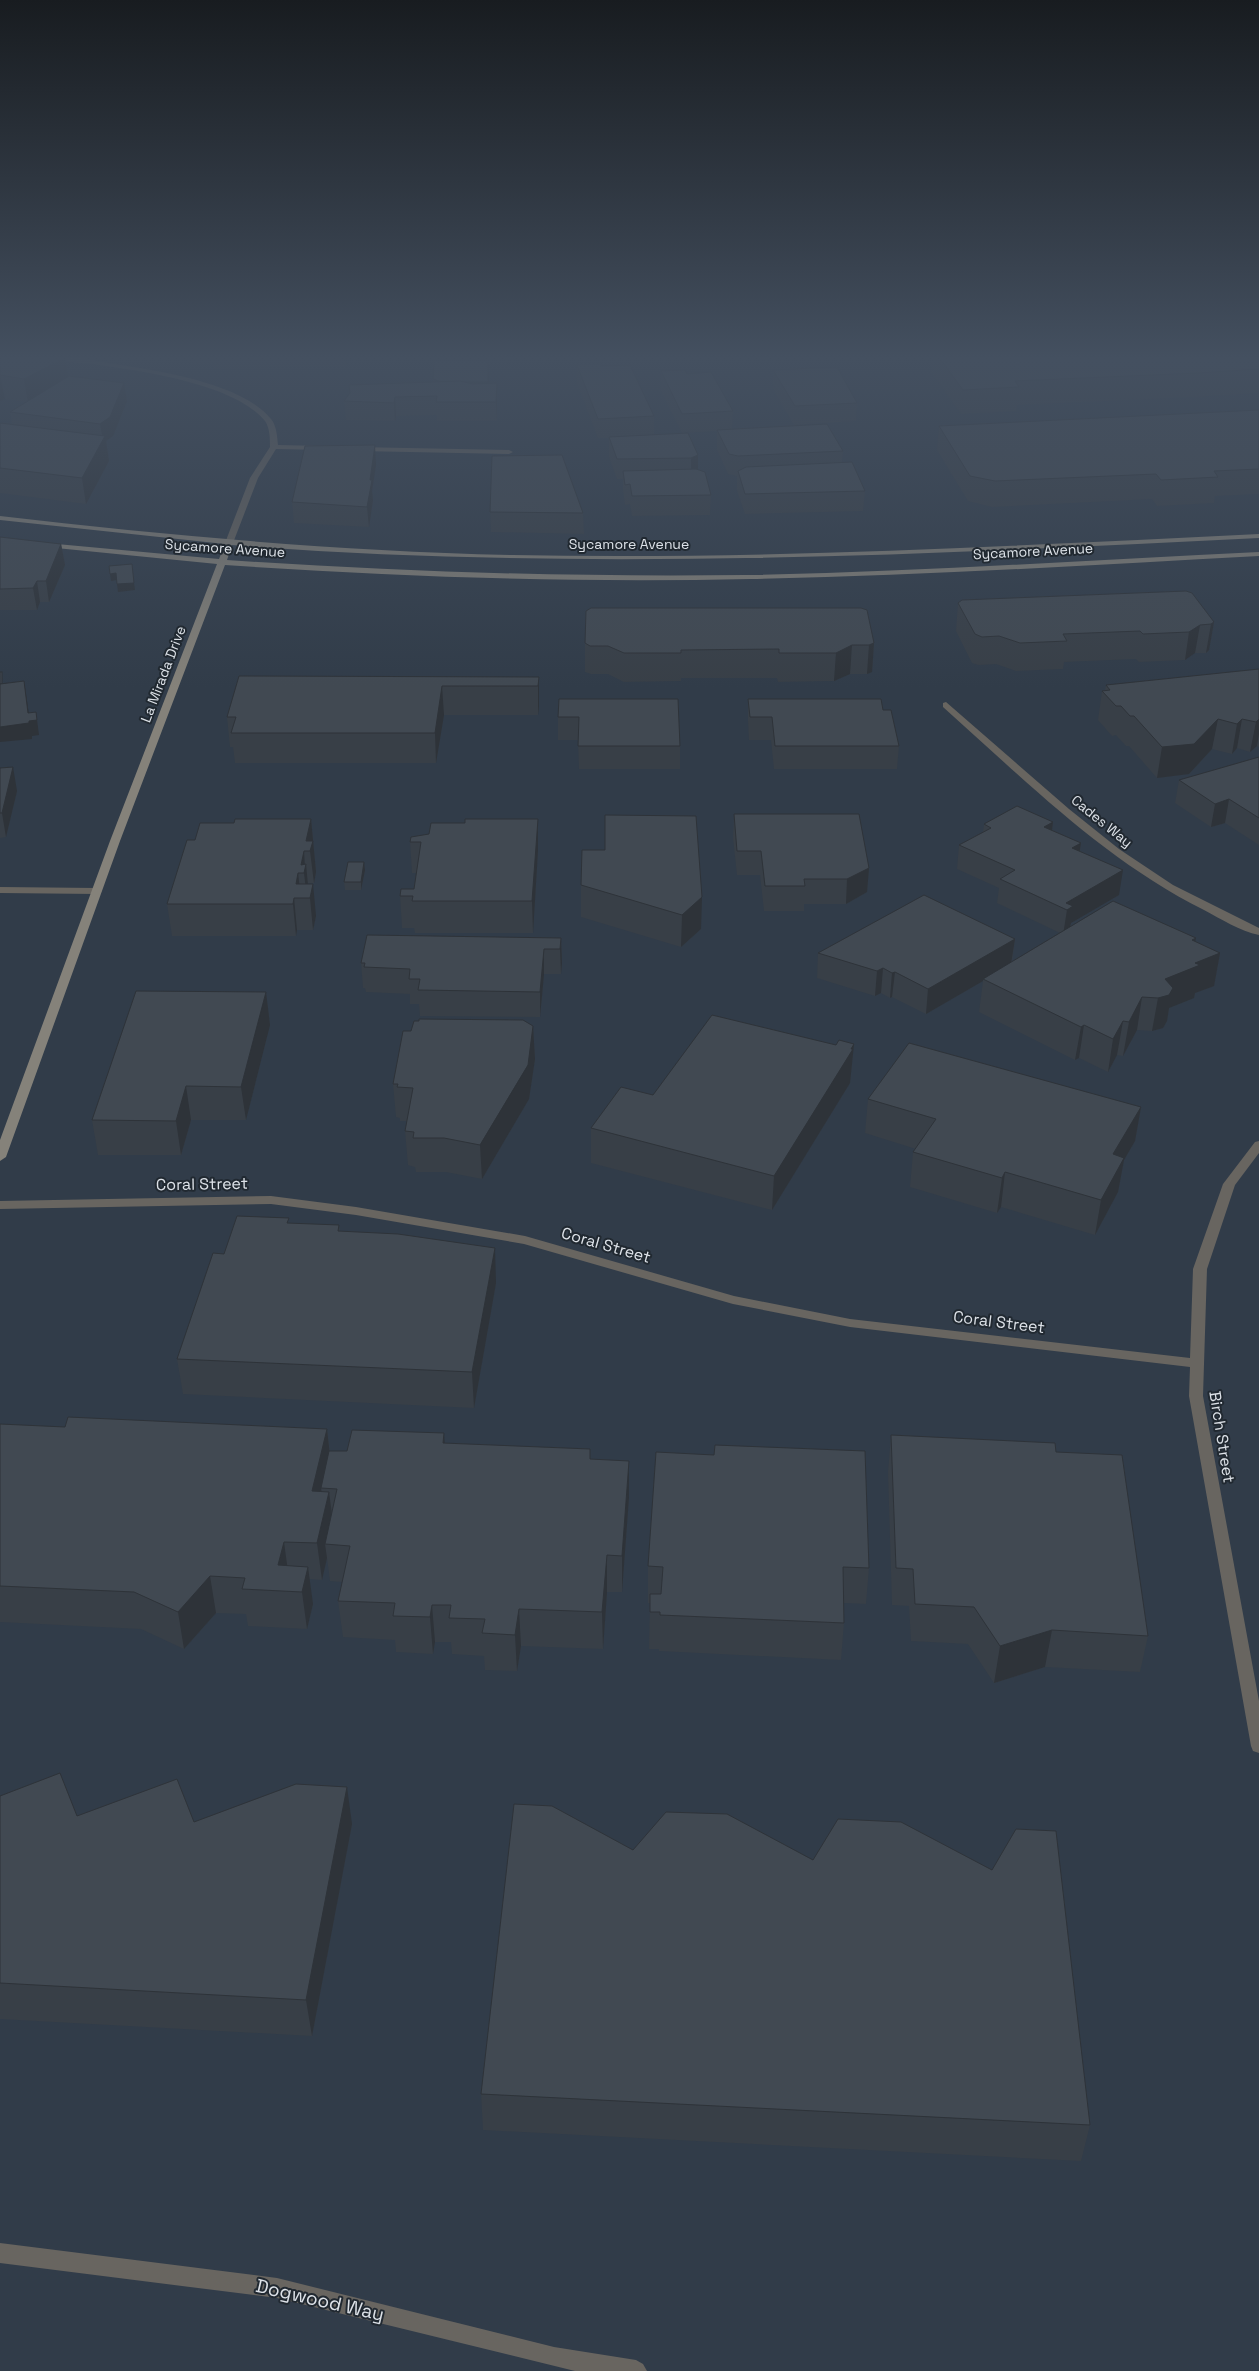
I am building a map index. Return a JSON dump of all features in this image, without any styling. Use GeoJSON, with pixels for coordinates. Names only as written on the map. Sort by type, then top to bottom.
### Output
{"type":"FeatureCollection","features":[{"type":"Feature","properties":{"kind":"main road","name":"Sycamore Avenue"},"geometry":{"type":"LineString","coordinates":[[0,518],[229,543],[468,556],[749,557],[899,553],[1259,536]]}},
{"type":"Feature","properties":{"kind":"main road","name":"La Mirada Drive"},"geometry":{"type":"LineString","coordinates":[[0,1158],[97,891],[229,543]]}},
{"type":"Feature","properties":{"kind":"main road","name":"Sycamore Avenue"},"geometry":{"type":"LineString","coordinates":[[41,544],[221,562],[468,575],[587,578],[739,577],[916,571],[1259,554]]}},
{"type":"Feature","properties":{"kind":"street","name":"La Mirada Drive"},"geometry":{"type":"LineString","coordinates":[[229,543],[254,478],[261,467]]}},
{"type":"Feature","properties":{"kind":"street","name":"Cades Way"},"geometry":{"type":"LineString","coordinates":[[946,705],[1082,825],[1142,870],[1196,902],[1259,932]]}},
{"type":"Feature","properties":{"kind":"street"},"geometry":{"type":"LineString","coordinates":[[0,890],[97,891]]}},
{"type":"Feature","properties":{"kind":"street","name":"Birch Street"},"geometry":{"type":"LineString","coordinates":[[1259,1145],[1229,1184],[1200,1269],[1196,1396],[1259,1746]]}},
{"type":"Feature","properties":{"kind":"street","name":"Coral Street"},"geometry":{"type":"LineString","coordinates":[[0,1205],[271,1200],[375,1214],[525,1240],[733,1300],[850,1322],[1198,1363]]}},
{"type":"Feature","properties":{"kind":"street","name":"Dogwood Way"},"geometry":{"type":"LineString","coordinates":[[0,2253],[277,2288],[554,2357],[636,2371]]}},
{"type":"Feature","properties":{"kind":"shaded area"},"geometry":{"type":"Polygon","coordinates":[[[0,467],[1259,467],[1259,2371],[0,2371],[0,467]]]}},
{"type":"Feature","properties":{"kind":"building"},"geometry":{"type":"Polygon","coordinates":[[[0,467],[88,467],[82,478],[0,467]]]}},
{"type":"Feature","properties":{"kind":"building"},"geometry":{"type":"Polygon","coordinates":[[[300,467],[372,467],[370,480],[372,480],[367,507],[292,502],[300,467]]]}},
{"type":"Feature","properties":{"kind":"building"},"geometry":{"type":"Polygon","coordinates":[[[492,467],[566,467],[583,513],[490,512],[492,467]]]}},
{"type":"Feature","properties":{"kind":"building"},"geometry":{"type":"Polygon","coordinates":[[[746,467],[854,467],[865,491],[745,494],[738,471],[746,467]]]}},
{"type":"Feature","properties":{"kind":"building"},"geometry":{"type":"Polygon","coordinates":[[[964,467],[1259,467],[1259,469],[1214,471],[1218,477],[1161,480],[1156,474],[995,481],[970,476],[964,467]]]}},
{"type":"Feature","properties":{"kind":"building"},"geometry":{"type":"Polygon","coordinates":[[[696,469],[705,472],[711,495],[632,496],[630,484],[625,485],[623,471],[696,469]]]}},
{"type":"Feature","properties":{"kind":"building"},"geometry":{"type":"Polygon","coordinates":[[[0,537],[61,544],[46,581],[37,581],[33,588],[0,589],[0,537]]]}},
{"type":"Feature","properties":{"kind":"building"},"geometry":{"type":"Polygon","coordinates":[[[132,564],[134,583],[117,584],[116,573],[110,574],[109,566],[132,564]]]}},
{"type":"Feature","properties":{"kind":"building"},"geometry":{"type":"Polygon","coordinates":[[[1186,591],[1192,593],[1214,622],[1200,625],[1189,632],[1143,634],[1140,631],[1063,634],[1067,641],[1020,643],[999,636],[982,637],[975,634],[958,603],[962,600],[1186,591]]]}},
{"type":"Feature","properties":{"kind":"building"},"geometry":{"type":"Polygon","coordinates":[[[591,608],[861,608],[867,610],[874,643],[869,645],[852,645],[836,653],[779,653],[779,649],[681,650],[681,653],[624,653],[608,646],[590,646],[585,643],[586,611],[591,608]]]}},
{"type":"Feature","properties":{"kind":"building"},"geometry":{"type":"Polygon","coordinates":[[[1259,669],[1259,719],[1256,722],[1242,719],[1237,724],[1218,719],[1194,744],[1162,747],[1134,716],[1130,716],[1121,706],[1116,706],[1102,691],[1110,690],[1106,685],[1259,669]]]}},
{"type":"Feature","properties":{"kind":"building"},"geometry":{"type":"Polygon","coordinates":[[[0,672],[2,672],[2,684],[0,684],[0,672]]]}},
{"type":"Feature","properties":{"kind":"building"},"geometry":{"type":"Polygon","coordinates":[[[239,676],[539,677],[538,686],[442,686],[435,733],[231,733],[236,717],[227,717],[239,676]]]}},
{"type":"Feature","properties":{"kind":"building"},"geometry":{"type":"Polygon","coordinates":[[[24,681],[28,713],[36,712],[37,720],[0,727],[0,684],[24,681]]]}},
{"type":"Feature","properties":{"kind":"building"},"geometry":{"type":"Polygon","coordinates":[[[559,699],[678,699],[680,746],[578,746],[579,717],[558,717],[559,699]]]}},
{"type":"Feature","properties":{"kind":"building"},"geometry":{"type":"Polygon","coordinates":[[[748,699],[881,699],[883,710],[891,710],[899,746],[775,746],[772,717],[750,717],[748,699]]]}},
{"type":"Feature","properties":{"kind":"building"},"geometry":{"type":"Polygon","coordinates":[[[1259,757],[1259,818],[1229,799],[1215,804],[1179,780],[1259,757]]]}},
{"type":"Feature","properties":{"kind":"building"},"geometry":{"type":"Polygon","coordinates":[[[13,767],[2,813],[0,813],[0,768],[13,767]]]}},
{"type":"Feature","properties":{"kind":"building"},"geometry":{"type":"Polygon","coordinates":[[[1017,806],[1053,822],[1044,827],[1081,843],[1072,848],[1123,870],[1066,903],[1073,906],[1067,910],[1000,879],[1015,870],[959,845],[991,828],[984,824],[1017,806]]]}},
{"type":"Feature","properties":{"kind":"building"},"geometry":{"type":"Polygon","coordinates":[[[734,814],[859,814],[869,868],[847,879],[804,879],[805,886],[765,886],[761,851],[737,851],[734,814]]]}},
{"type":"Feature","properties":{"kind":"building"},"geometry":{"type":"Polygon","coordinates":[[[605,815],[696,816],[702,897],[682,915],[581,885],[582,850],[605,850],[605,815]]]}},
{"type":"Feature","properties":{"kind":"building"},"geometry":{"type":"Polygon","coordinates":[[[235,819],[311,819],[306,841],[313,841],[310,851],[304,851],[301,865],[306,864],[304,873],[298,873],[296,884],[313,884],[310,898],[294,898],[293,904],[167,904],[187,840],[195,840],[200,823],[234,823],[235,819]]]}},
{"type":"Feature","properties":{"kind":"building"},"geometry":{"type":"Polygon","coordinates":[[[465,819],[538,819],[532,901],[412,901],[413,896],[400,896],[401,889],[414,889],[421,842],[410,842],[411,837],[429,834],[431,823],[465,823],[465,819]]]}},
{"type":"Feature","properties":{"kind":"building"},"geometry":{"type":"Polygon","coordinates":[[[348,862],[364,862],[361,882],[344,882],[348,862]]]}},
{"type":"Feature","properties":{"kind":"building"},"geometry":{"type":"Polygon","coordinates":[[[924,895],[1015,939],[928,989],[883,968],[877,971],[818,953],[924,895]]]}},
{"type":"Feature","properties":{"kind":"building"},"geometry":{"type":"Polygon","coordinates":[[[1113,901],[1196,938],[1192,940],[1220,953],[1195,963],[1200,965],[1165,979],[1173,988],[1169,995],[1158,998],[1142,997],[1129,1022],[1123,1021],[1113,1039],[1084,1025],[1081,1027],[983,979],[1113,901]]]}},
{"type":"Feature","properties":{"kind":"building"},"geometry":{"type":"Polygon","coordinates":[[[367,935],[561,938],[560,949],[544,949],[540,992],[418,990],[420,979],[409,979],[410,969],[364,967],[365,963],[361,963],[367,935]]]}},
{"type":"Feature","properties":{"kind":"building"},"geometry":{"type":"Polygon","coordinates":[[[136,991],[266,992],[241,1087],[186,1086],[176,1121],[92,1120],[136,991]]]}},
{"type":"Feature","properties":{"kind":"building"},"geometry":{"type":"Polygon","coordinates":[[[712,1015],[836,1045],[839,1040],[854,1044],[851,1049],[853,1049],[774,1176],[591,1128],[621,1087],[653,1095],[712,1015]]]}},
{"type":"Feature","properties":{"kind":"building"},"geometry":{"type":"Polygon","coordinates":[[[419,1019],[523,1020],[533,1026],[528,1065],[480,1145],[444,1138],[413,1138],[414,1132],[405,1131],[413,1088],[397,1087],[398,1084],[393,1084],[403,1031],[411,1031],[414,1021],[419,1021],[419,1019]]]}},
{"type":"Feature","properties":{"kind":"building"},"geometry":{"type":"Polygon","coordinates":[[[909,1043],[1141,1107],[1113,1154],[1124,1158],[1101,1200],[1005,1172],[1002,1178],[913,1152],[936,1119],[868,1099],[909,1043]]]}},
{"type":"Feature","properties":{"kind":"building"},"geometry":{"type":"Polygon","coordinates":[[[237,1216],[289,1218],[287,1223],[339,1225],[338,1231],[398,1234],[495,1248],[472,1372],[177,1359],[213,1253],[224,1254],[237,1216]]]}},
{"type":"Feature","properties":{"kind":"building"},"geometry":{"type":"Polygon","coordinates":[[[68,1417],[327,1429],[312,1491],[329,1492],[317,1543],[284,1542],[278,1565],[308,1567],[302,1592],[242,1589],[245,1578],[210,1576],[178,1612],[134,1592],[0,1586],[0,1424],[65,1427],[68,1417]]]}},
{"type":"Feature","properties":{"kind":"building"},"geometry":{"type":"Polygon","coordinates":[[[352,1430],[444,1433],[443,1443],[590,1449],[590,1459],[629,1461],[622,1556],[607,1555],[602,1612],[519,1609],[515,1635],[482,1633],[485,1619],[449,1618],[451,1605],[432,1605],[430,1617],[393,1616],[395,1603],[338,1601],[350,1546],[325,1544],[337,1489],[321,1488],[329,1451],[347,1451],[352,1430]]]}},
{"type":"Feature","properties":{"kind":"building"},"geometry":{"type":"Polygon","coordinates":[[[891,1435],[1055,1443],[1056,1452],[1122,1455],[1148,1636],[1052,1630],[1000,1646],[974,1607],[915,1604],[913,1569],[896,1568],[891,1435]]]}},
{"type":"Feature","properties":{"kind":"building"},"geometry":{"type":"Polygon","coordinates":[[[715,1445],[865,1451],[869,1568],[843,1567],[844,1623],[660,1615],[660,1612],[650,1612],[650,1594],[661,1594],[663,1567],[648,1566],[656,1452],[714,1455],[715,1445]]]}},
{"type":"Feature","properties":{"kind":"building"},"geometry":{"type":"Polygon","coordinates":[[[60,1773],[77,1816],[177,1779],[194,1822],[296,1784],[347,1787],[306,2000],[0,1983],[0,1796],[60,1773]]]}},
{"type":"Feature","properties":{"kind":"building"},"geometry":{"type":"Polygon","coordinates":[[[514,1804],[552,1806],[633,1850],[666,1812],[727,1814],[813,1860],[838,1819],[901,1822],[992,1870],[1016,1829],[1056,1831],[1090,2125],[481,2094],[514,1804]]]}}]}
